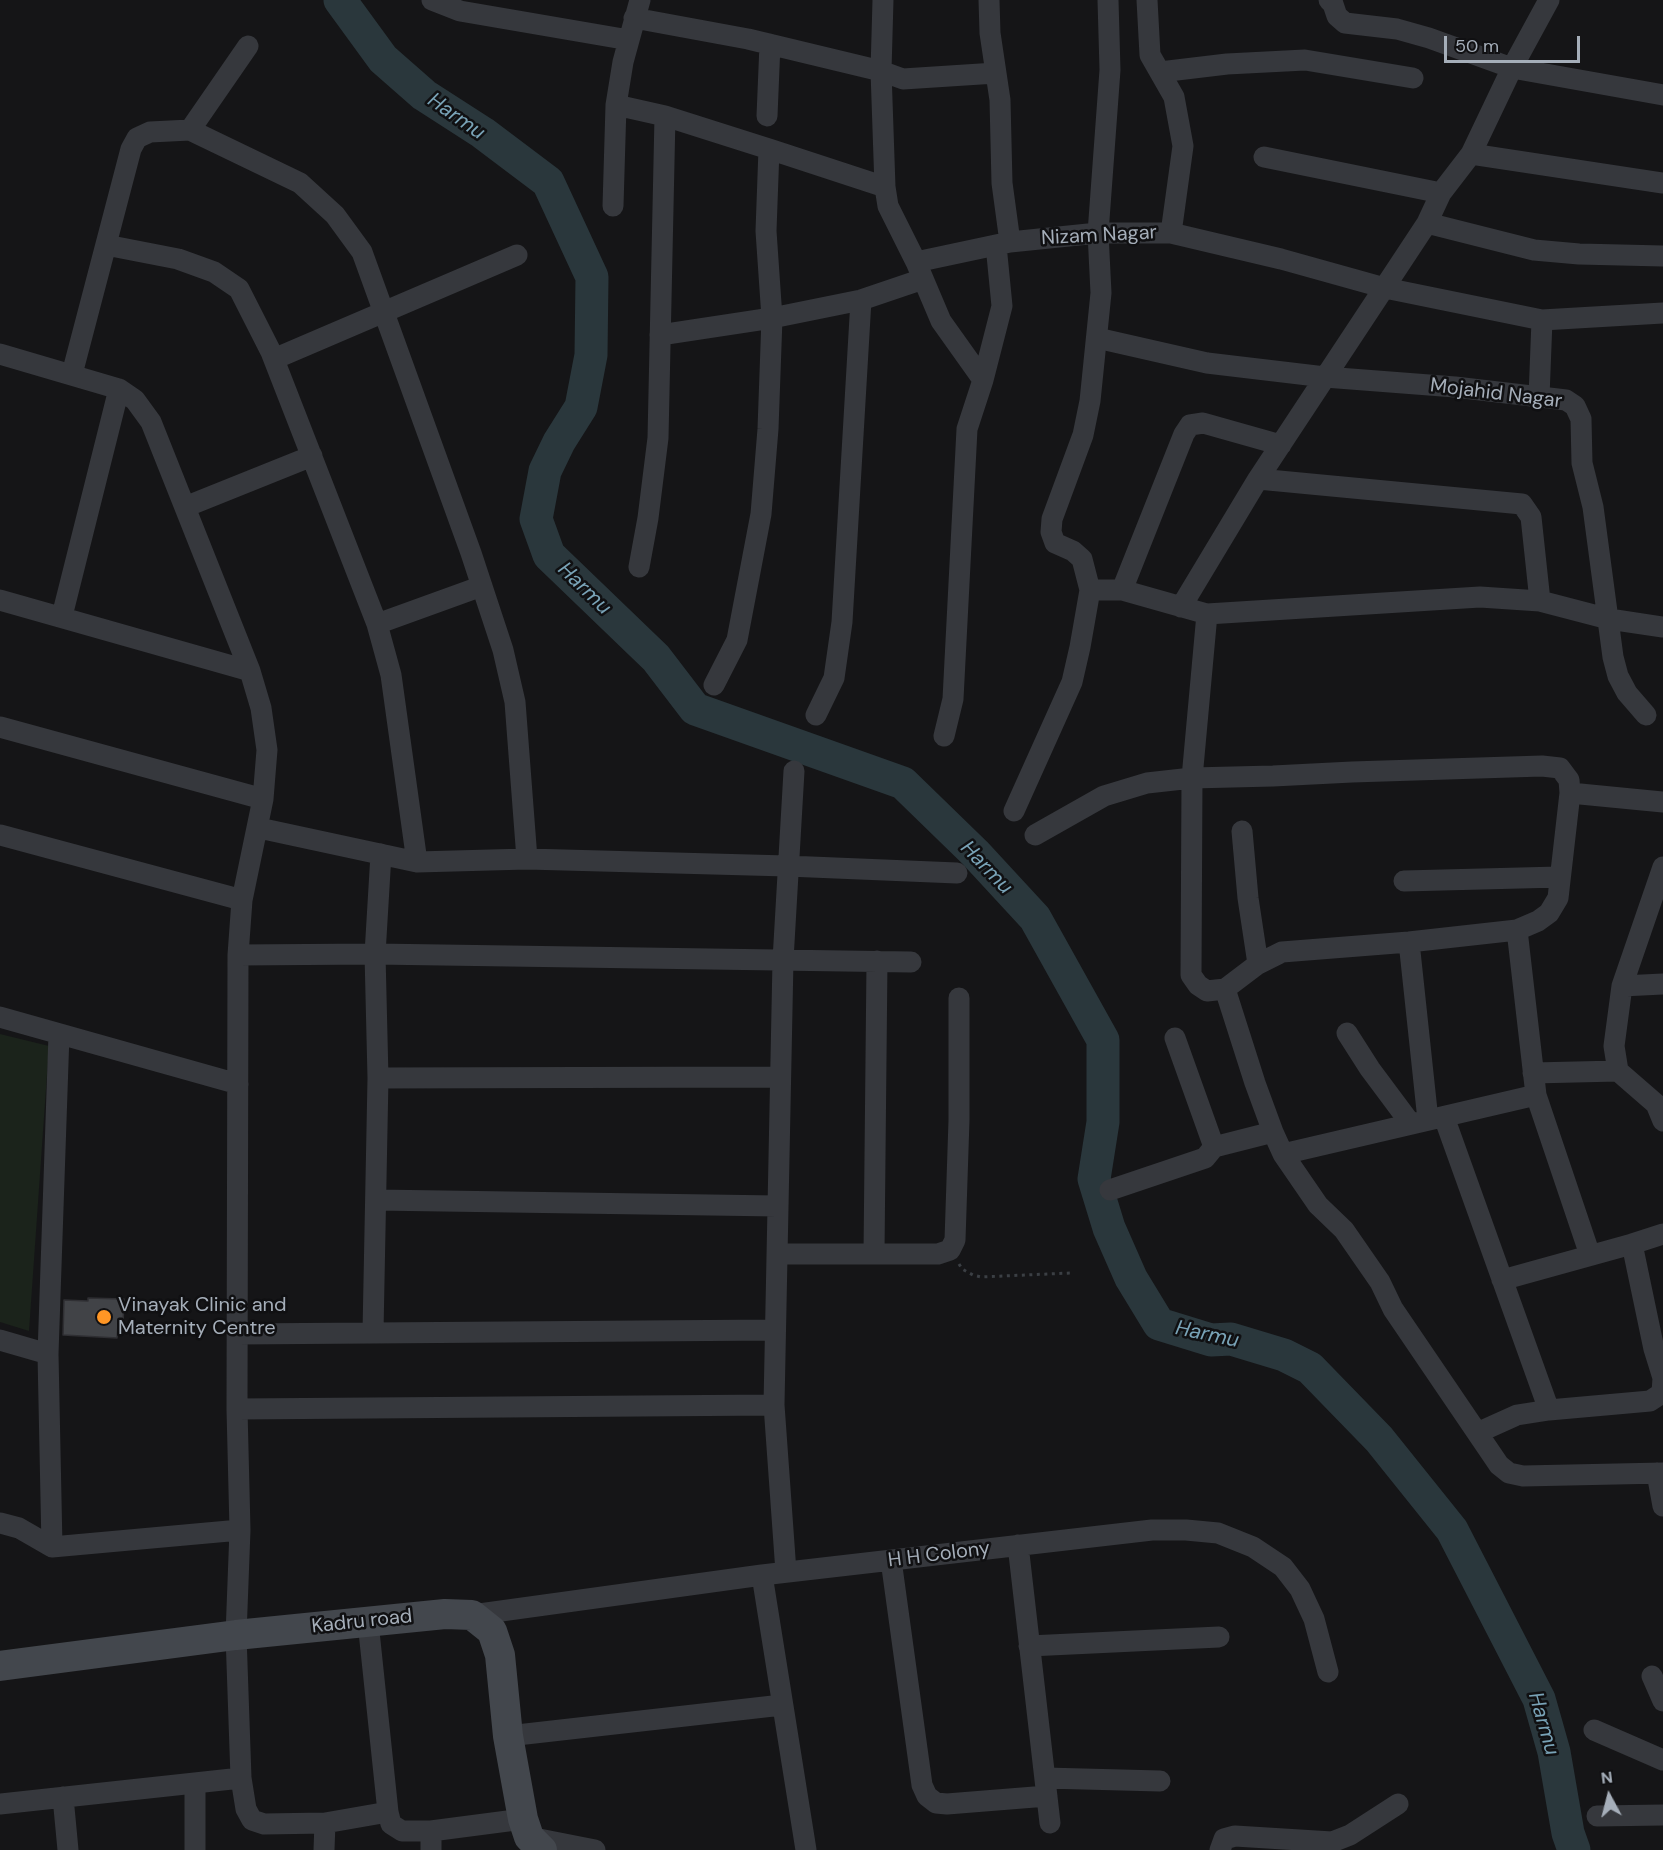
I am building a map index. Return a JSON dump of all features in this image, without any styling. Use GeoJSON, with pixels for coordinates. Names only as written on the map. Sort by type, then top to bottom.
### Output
{"type":"FeatureCollection","features":[{"type":"Feature","properties":{"kind":"main road","name":"Kadru road"},"geometry":{"type":"LineString","coordinates":[[0,1666],[236,1635],[445,1614],[472,1615]]}},
{"type":"Feature","properties":{"kind":"main road"},"geometry":{"type":"LineString","coordinates":[[472,1615],[492,1632],[500,1654],[508,1736],[531,1839]]}},
{"type":"Feature","properties":{"kind":"street"},"geometry":{"type":"LineString","coordinates":[[432,0],[460,11],[629,40]]}},
{"type":"Feature","properties":{"kind":"street"},"geometry":{"type":"LineString","coordinates":[[883,0],[881,71],[885,187],[888,206],[941,321],[983,380]]}},
{"type":"Feature","properties":{"kind":"street"},"geometry":{"type":"LineString","coordinates":[[944,736],[953,699],[967,429],[983,380],[1002,306],[1000,100],[990,33],[989,0]]}},
{"type":"Feature","properties":{"kind":"street"},"geometry":{"type":"LineString","coordinates":[[1014,811],[1072,682],[1090,590],[1082,559],[1073,550],[1055,543],[1051,532],[1052,519],[1083,435],[1090,401],[1097,338],[1101,293],[1098,233],[1110,70],[1108,0]]}},
{"type":"Feature","properties":{"kind":"street"},"geometry":{"type":"LineString","coordinates":[[1148,0],[1150,55],[1174,97],[1183,146],[1171,233]]}},
{"type":"Feature","properties":{"kind":"street"},"geometry":{"type":"LineString","coordinates":[[1329,0],[1337,16],[1345,23],[1397,29],[1512,68],[1663,95]]}},
{"type":"Feature","properties":{"kind":"street"},"geometry":{"type":"LineString","coordinates":[[1180,607],[1258,479],[1427,223],[1441,193],[1471,154],[1512,68],[1549,0]]}},
{"type":"Feature","properties":{"kind":"street"},"geometry":{"type":"LineString","coordinates":[[614,206],[616,105],[637,9],[881,71],[903,80],[996,73]]}},
{"type":"Feature","properties":{"kind":"street"},"geometry":{"type":"LineString","coordinates":[[767,116],[770,44]]}},
{"type":"Feature","properties":{"kind":"street"},"geometry":{"type":"LineString","coordinates":[[190,130],[248,46]]}},
{"type":"Feature","properties":{"kind":"street"},"geometry":{"type":"LineString","coordinates":[[1160,72],[1227,64],[1305,60],[1413,78]]}},
{"type":"Feature","properties":{"kind":"street"},"geometry":{"type":"LineString","coordinates":[[616,105],[665,116],[885,187]]}},
{"type":"Feature","properties":{"kind":"street"},"geometry":{"type":"LineString","coordinates":[[639,567],[658,438],[665,116]]}},
{"type":"Feature","properties":{"kind":"street"},"geometry":{"type":"LineString","coordinates":[[72,374],[131,149],[137,138],[150,132],[190,130],[300,183],[335,215],[362,252],[503,650],[515,702],[527,859]]}},
{"type":"Feature","properties":{"kind":"street"},"geometry":{"type":"LineString","coordinates":[[714,686],[737,640],[761,514],[768,429],[772,318],[766,231],[769,149]]}},
{"type":"Feature","properties":{"kind":"street"},"geometry":{"type":"LineString","coordinates":[[1471,154],[1663,183]]}},
{"type":"Feature","properties":{"kind":"street"},"geometry":{"type":"LineString","coordinates":[[1264,158],[1441,193]]}},
{"type":"Feature","properties":{"kind":"street"},"geometry":{"type":"LineString","coordinates":[[1427,223],[1534,250],[1579,254],[1663,256]]}},
{"type":"Feature","properties":{"kind":"street","name":"Nizam Nagar"},"geometry":{"type":"LineString","coordinates":[[660,335],[772,318],[861,300],[919,270],[1003,244],[1098,233],[1171,233],[1281,259],[1385,288],[1542,320],[1663,314]]}},
{"type":"Feature","properties":{"kind":"street"},"geometry":{"type":"LineString","coordinates":[[106,245],[178,259],[214,272],[239,289],[274,359],[377,624],[391,675],[417,862]]}},
{"type":"Feature","properties":{"kind":"street"},"geometry":{"type":"LineString","coordinates":[[274,359],[517,255]]}},
{"type":"Feature","properties":{"kind":"street"},"geometry":{"type":"LineString","coordinates":[[816,715],[834,678],[842,622],[861,300]]}},
{"type":"Feature","properties":{"kind":"street"},"geometry":{"type":"LineString","coordinates":[[1539,397],[1542,320]]}},
{"type":"Feature","properties":{"kind":"street","name":"Mojahid Nagar"},"geometry":{"type":"LineString","coordinates":[[1097,338],[1207,363],[1325,377],[1566,400],[1575,406],[1581,419],[1582,463],[1593,507],[1613,657],[1618,676],[1627,693],[1646,715]]}},
{"type":"Feature","properties":{"kind":"street"},"geometry":{"type":"LineString","coordinates":[[0,354],[119,389],[135,400],[152,422],[250,670],[261,708],[267,750],[263,799],[259,828],[242,900],[238,955],[237,1409],[240,1530],[236,1635],[241,1778],[246,1809],[252,1820],[264,1824],[325,1823],[388,1812]]}},
{"type":"Feature","properties":{"kind":"street"},"geometry":{"type":"LineString","coordinates":[[62,616],[119,389]]}},
{"type":"Feature","properties":{"kind":"street"},"geometry":{"type":"LineString","coordinates":[[1122,590],[1184,434],[1190,425],[1203,423],[1281,445]]}},
{"type":"Feature","properties":{"kind":"street"},"geometry":{"type":"LineString","coordinates":[[185,507],[312,456]]}},
{"type":"Feature","properties":{"kind":"street"},"geometry":{"type":"LineString","coordinates":[[1258,479],[1522,504],[1530,517],[1540,601]]}},
{"type":"Feature","properties":{"kind":"street"},"geometry":{"type":"LineString","coordinates":[[377,624],[482,586]]}},
{"type":"Feature","properties":{"kind":"street"},"geometry":{"type":"LineString","coordinates":[[1090,590],[1122,590],[1207,614],[1480,597],[1540,601],[1609,619],[1663,627]]}},
{"type":"Feature","properties":{"kind":"street"},"geometry":{"type":"LineString","coordinates":[[0,600],[250,670]]}},
{"type":"Feature","properties":{"kind":"street"},"geometry":{"type":"LineString","coordinates":[[1035,835],[1104,796],[1147,783],[1192,778],[1273,777],[1352,772],[1542,766],[1560,768],[1569,780],[1570,793],[1558,898],[1549,913],[1517,930],[1409,942],[1282,952],[1258,964],[1225,989],[1207,991],[1198,986],[1191,975],[1192,778],[1207,614]]}},
{"type":"Feature","properties":{"kind":"street"},"geometry":{"type":"LineString","coordinates":[[0,727],[263,799]]}},
{"type":"Feature","properties":{"kind":"street"},"geometry":{"type":"LineString","coordinates":[[786,1572],[774,1405],[783,960],[794,771]]}},
{"type":"Feature","properties":{"kind":"street"},"geometry":{"type":"LineString","coordinates":[[1570,793],[1663,802]]}},
{"type":"Feature","properties":{"kind":"street"},"geometry":{"type":"LineString","coordinates":[[259,828],[417,862],[527,859],[957,873]]}},
{"type":"Feature","properties":{"kind":"street"},"geometry":{"type":"LineString","coordinates":[[1242,831],[1248,898],[1258,964]]}},
{"type":"Feature","properties":{"kind":"street"},"geometry":{"type":"LineString","coordinates":[[0,835],[242,900]]}},
{"type":"Feature","properties":{"kind":"street"},"geometry":{"type":"LineString","coordinates":[[373,1332],[378,1078],[375,954],[381,854]]}},
{"type":"Feature","properties":{"kind":"street"},"geometry":{"type":"LineString","coordinates":[[1661,1109],[1618,1071],[1614,1046],[1622,986],[1654,916],[1663,867]]}},
{"type":"Feature","properties":{"kind":"street"},"geometry":{"type":"LineString","coordinates":[[1404,881],[1559,877]]}},
{"type":"Feature","properties":{"kind":"street"},"geometry":{"type":"LineString","coordinates":[[1517,930],[1536,1095],[1590,1255]]}},
{"type":"Feature","properties":{"kind":"street"},"geometry":{"type":"LineString","coordinates":[[1409,942],[1428,1120],[1502,1280],[1548,1410]]}},
{"type":"Feature","properties":{"kind":"street"},"geometry":{"type":"LineString","coordinates":[[238,955],[375,954],[911,962]]}},
{"type":"Feature","properties":{"kind":"street"},"geometry":{"type":"LineString","coordinates":[[874,1254],[877,961]]}},
{"type":"Feature","properties":{"kind":"street"},"geometry":{"type":"LineString","coordinates":[[1622,986],[1663,984]]}},
{"type":"Feature","properties":{"kind":"street"},"geometry":{"type":"LineString","coordinates":[[1225,989],[1273,1132],[1283,1154],[1318,1205],[1344,1230],[1380,1282],[1393,1309],[1499,1465],[1509,1473],[1523,1476],[1660,1473],[1663,1506]]}},
{"type":"Feature","properties":{"kind":"street"},"geometry":{"type":"LineString","coordinates":[[777,1254],[938,1254],[950,1250],[955,1240],[959,1120],[959,998]]}},
{"type":"Feature","properties":{"kind":"street"},"geometry":{"type":"LineString","coordinates":[[0,1017],[238,1084]]}},
{"type":"Feature","properties":{"kind":"street"},"geometry":{"type":"LineString","coordinates":[[1347,1033],[1370,1069],[1428,1120]]}},
{"type":"Feature","properties":{"kind":"street"},"geometry":{"type":"LineString","coordinates":[[52,1547],[48,1354],[59,1034]]}},
{"type":"Feature","properties":{"kind":"street"},"geometry":{"type":"LineString","coordinates":[[1176,1038],[1214,1147]]}},
{"type":"Feature","properties":{"kind":"street"},"geometry":{"type":"LineString","coordinates":[[1533,1073],[1618,1071]]}},
{"type":"Feature","properties":{"kind":"street"},"geometry":{"type":"LineString","coordinates":[[378,1078],[780,1077]]}},
{"type":"Feature","properties":{"kind":"street"},"geometry":{"type":"LineString","coordinates":[[1283,1154],[1536,1095]]}},
{"type":"Feature","properties":{"kind":"street"},"geometry":{"type":"LineString","coordinates":[[1110,1190],[1205,1158],[1214,1147],[1273,1132]]}},
{"type":"Feature","properties":{"kind":"street"},"geometry":{"type":"LineString","coordinates":[[376,1200],[777,1206]]}},
{"type":"Feature","properties":{"kind":"street"},"geometry":{"type":"LineString","coordinates":[[1502,1280],[1632,1245],[1663,1234]]}},
{"type":"Feature","properties":{"kind":"street"},"geometry":{"type":"LineString","coordinates":[[1477,1433],[1517,1415],[1650,1401],[1662,1393],[1663,1378],[1654,1349],[1632,1245]]}},
{"type":"Feature","properties":{"kind":"street"},"geometry":{"type":"LineString","coordinates":[[237,1334],[775,1330]]}},
{"type":"Feature","properties":{"kind":"street"},"geometry":{"type":"LineString","coordinates":[[0,1340],[48,1354]]}},
{"type":"Feature","properties":{"kind":"street"},"geometry":{"type":"LineString","coordinates":[[237,1409],[774,1405]]}},
{"type":"Feature","properties":{"kind":"street"},"geometry":{"type":"LineString","coordinates":[[0,1523],[20,1528],[52,1547],[240,1530]]}},
{"type":"Feature","properties":{"kind":"street","name":"H H Colony"},"geometry":{"type":"LineString","coordinates":[[472,1615],[786,1572],[1152,1530],[1186,1530],[1218,1533],[1244,1543],[1283,1567],[1300,1589],[1314,1619],[1328,1672]]}},
{"type":"Feature","properties":{"kind":"street"},"geometry":{"type":"LineString","coordinates":[[1018,1545],[1050,1823]]}},
{"type":"Feature","properties":{"kind":"street"},"geometry":{"type":"LineString","coordinates":[[891,1560],[922,1785],[927,1796],[936,1803],[947,1804],[1046,1787],[1160,1781]]}},
{"type":"Feature","properties":{"kind":"street"},"geometry":{"type":"LineString","coordinates":[[762,1575],[806,1850]]}},
{"type":"Feature","properties":{"kind":"street"},"geometry":{"type":"LineString","coordinates":[[368,1622],[391,1824],[402,1831],[431,1840],[531,1839],[594,1850]]}},
{"type":"Feature","properties":{"kind":"street"},"geometry":{"type":"LineString","coordinates":[[1029,1646],[1219,1637]]}},
{"type":"Feature","properties":{"kind":"street"},"geometry":{"type":"LineString","coordinates":[[1652,1676],[1663,1701]]}},
{"type":"Feature","properties":{"kind":"street"},"geometry":{"type":"LineString","coordinates":[[508,1736],[782,1706]]}},
{"type":"Feature","properties":{"kind":"street"},"geometry":{"type":"LineString","coordinates":[[1594,1730],[1663,1760]]}},
{"type":"Feature","properties":{"kind":"street"},"geometry":{"type":"LineString","coordinates":[[0,1804],[241,1778]]}},
{"type":"Feature","properties":{"kind":"street"},"geometry":{"type":"LineString","coordinates":[[195,1783],[195,1850]]}},
{"type":"Feature","properties":{"kind":"street"},"geometry":{"type":"LineString","coordinates":[[63,1797],[68,1850]]}},
{"type":"Feature","properties":{"kind":"street"},"geometry":{"type":"LineString","coordinates":[[1220,1850],[1224,1839],[1235,1836],[1332,1842],[1350,1835],[1398,1803]]}},
{"type":"Feature","properties":{"kind":"street"},"geometry":{"type":"LineString","coordinates":[[1597,1816],[1663,1815]]}},
{"type":"Feature","properties":{"kind":"street"},"geometry":{"type":"LineString","coordinates":[[324,1850],[325,1823]]}},
{"type":"Feature","properties":{"kind":"path"},"geometry":{"type":"LineString","coordinates":[[950,1250],[962,1269],[981,1277],[1070,1273]]}},
{"type":"Feature","properties":{"kind":"shaded area"},"geometry":{"type":"Polygon","coordinates":[[[0,1034],[49,1046],[29,1331],[0,1322],[0,1034]]]}},
{"type":"Feature","properties":{"kind":"building"},"geometry":{"type":"Polygon","coordinates":[[[88,1298],[124,1299],[123,1325],[118,1325],[117,1338],[63,1335],[64,1300],[88,1301],[88,1298]]]}},
{"type":"Feature","properties":{"kind":"waterway","name":"Harmu"},"geometry":{"type":"LineString","coordinates":[[340,0],[383,59],[424,95],[483,133],[548,182],[592,277],[591,355],[581,407],[559,442],[545,471],[536,519],[549,555],[656,658],[695,709],[903,783],[975,853],[1035,918],[1103,1040],[1103,1122],[1094,1179],[1109,1228],[1131,1278],[1159,1324],[1211,1340],[1231,1339],[1284,1355],[1310,1368],[1379,1439],[1452,1530],[1539,1699],[1554,1752],[1568,1833],[1574,1850]]}},
{"type":"Feature","properties":{"kind":"place","name":"Vinayak Clinic and Maternity Centre"},"geometry":{"type":"Point","coordinates":[104,1317]}}]}
